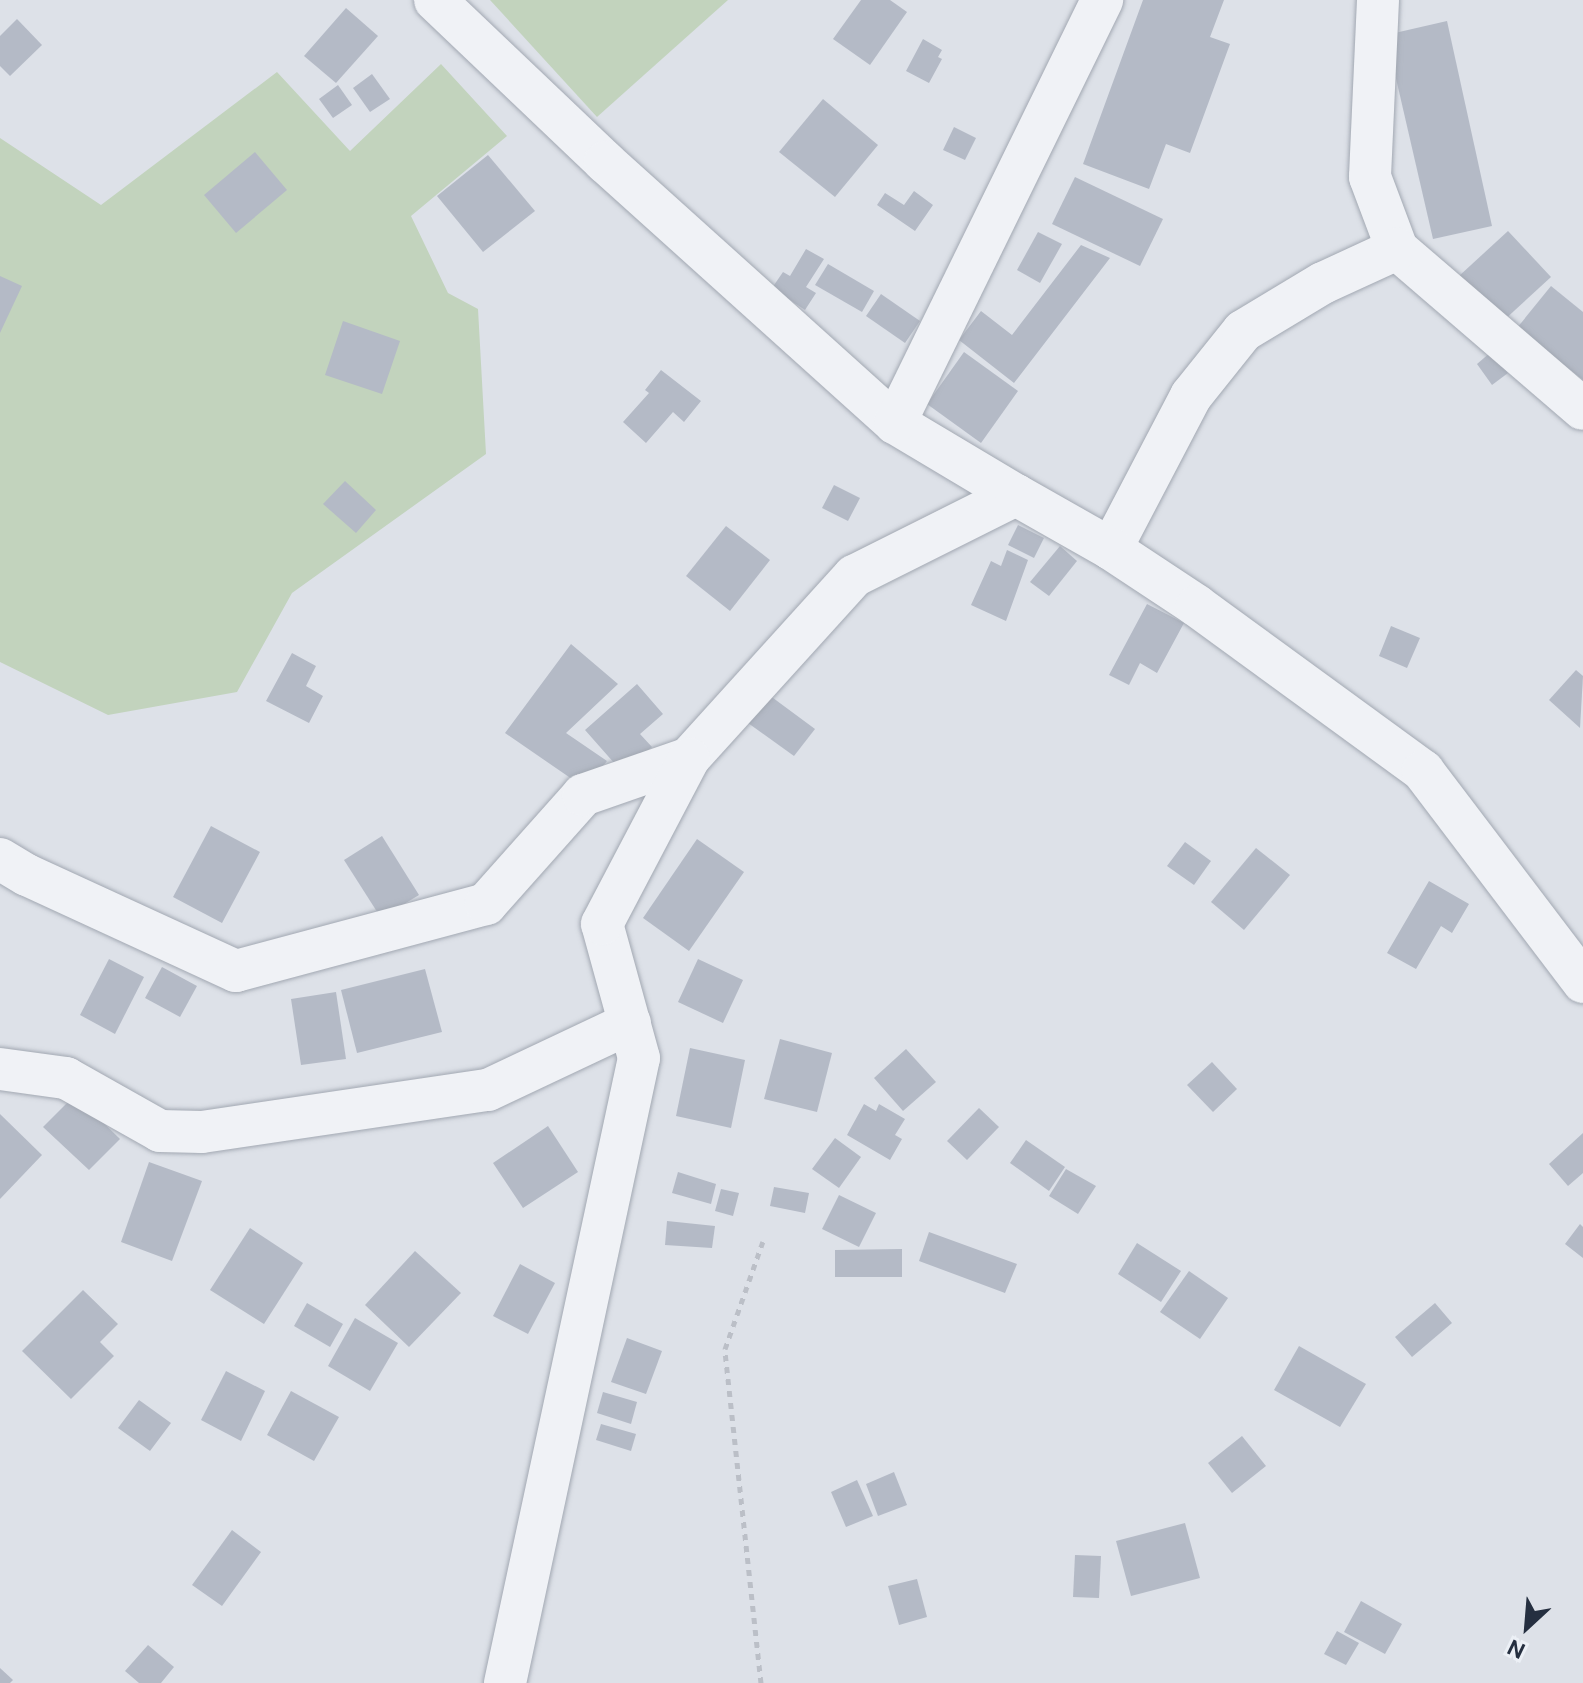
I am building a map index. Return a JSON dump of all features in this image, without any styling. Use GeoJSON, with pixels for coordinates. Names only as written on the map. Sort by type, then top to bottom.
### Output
{"type":"FeatureCollection","features":[{"type":"Feature","properties":{"kind":"street"},"geometry":{"type":"LineString","coordinates":[[435,0],[605,162],[895,423],[1111,549],[1197,606],[1423,771],[1583,982]]}},
{"type":"Feature","properties":{"kind":"street"},"geometry":{"type":"LineString","coordinates":[[895,423],[1102,0]]}},
{"type":"Feature","properties":{"kind":"street"},"geometry":{"type":"LineString","coordinates":[[1378,0],[1370,177],[1397,249],[1583,409]]}},
{"type":"Feature","properties":{"kind":"street"},"geometry":{"type":"LineString","coordinates":[[1111,549],[1191,396],[1243,331],[1323,283],[1397,249]]}},
{"type":"Feature","properties":{"kind":"street"},"geometry":{"type":"LineString","coordinates":[[505,1683],[639,1058],[602,924],[689,758],[854,576],[1016,495]]}},
{"type":"Feature","properties":{"kind":"street"},"geometry":{"type":"LineString","coordinates":[[0,859],[27,875],[236,971],[486,904],[583,795],[689,758]]}},
{"type":"Feature","properties":{"kind":"street"},"geometry":{"type":"LineString","coordinates":[[0,1069],[66,1078],[160,1131],[202,1132],[488,1090],[630,1023]]}},
{"type":"Feature","properties":{"kind":"path"},"geometry":{"type":"LineString","coordinates":[[761,1683],[725,1349],[763,1241]]}},
{"type":"Feature","properties":{"kind":"green space"},"geometry":{"type":"Polygon","coordinates":[[[490,0],[728,0],[597,117],[490,0]]]}},
{"type":"Feature","properties":{"kind":"green space"},"geometry":{"type":"Polygon","coordinates":[[[441,64],[507,136],[411,216],[448,293],[478,309],[486,454],[292,593],[237,692],[108,715],[0,662],[0,138],[101,205],[277,72],[350,151],[441,64]]]}},
{"type":"Feature","properties":{"kind":"building"},"geometry":{"type":"Polygon","coordinates":[[[861,0],[890,0],[907,12],[870,65],[833,39],[861,0]]]}},
{"type":"Feature","properties":{"kind":"building"},"geometry":{"type":"Polygon","coordinates":[[[1143,0],[1224,0],[1210,37],[1230,44],[1190,153],[1166,144],[1149,189],[1083,164],[1143,0]]]}},
{"type":"Feature","properties":{"kind":"building"},"geometry":{"type":"Polygon","coordinates":[[[346,8],[378,36],[336,83],[304,56],[346,8]]]}},
{"type":"Feature","properties":{"kind":"building"},"geometry":{"type":"Polygon","coordinates":[[[17,19],[42,45],[10,76],[0,66],[0,36],[17,19]]]}},
{"type":"Feature","properties":{"kind":"building"},"geometry":{"type":"Polygon","coordinates":[[[1447,21],[1492,226],[1433,239],[1386,35],[1447,21]]]}},
{"type":"Feature","properties":{"kind":"building"},"geometry":{"type":"Polygon","coordinates":[[[923,39],[942,50],[938,57],[942,59],[929,83],[906,71],[923,39]]]}},
{"type":"Feature","properties":{"kind":"building"},"geometry":{"type":"Polygon","coordinates":[[[372,74],[390,99],[370,112],[353,88],[372,74]]]}},
{"type":"Feature","properties":{"kind":"building"},"geometry":{"type":"Polygon","coordinates":[[[338,85],[352,105],[333,118],[319,99],[338,85]]]}},
{"type":"Feature","properties":{"kind":"building"},"geometry":{"type":"Polygon","coordinates":[[[823,99],[878,145],[835,197],[779,152],[823,99]]]}},
{"type":"Feature","properties":{"kind":"building"},"geometry":{"type":"Polygon","coordinates":[[[954,127],[976,138],[965,160],[943,150],[954,127]]]}},
{"type":"Feature","properties":{"kind":"building"},"geometry":{"type":"Polygon","coordinates":[[[255,152],[287,190],[236,233],[204,195],[255,152]]]}},
{"type":"Feature","properties":{"kind":"building"},"geometry":{"type":"Polygon","coordinates":[[[488,155],[535,211],[483,252],[437,196],[488,155]]]}},
{"type":"Feature","properties":{"kind":"building"},"geometry":{"type":"Polygon","coordinates":[[[1075,177],[1163,219],[1140,266],[1052,224],[1075,177]]]}},
{"type":"Feature","properties":{"kind":"building"},"geometry":{"type":"Polygon","coordinates":[[[914,191],[933,205],[915,231],[877,205],[885,193],[904,205],[914,191]]]}},
{"type":"Feature","properties":{"kind":"building"},"geometry":{"type":"Polygon","coordinates":[[[1508,231],[1551,277],[1502,322],[1459,276],[1508,231]]]}},
{"type":"Feature","properties":{"kind":"building"},"geometry":{"type":"Polygon","coordinates":[[[1038,232],[1062,244],[1040,283],[1017,270],[1038,232]]]}},
{"type":"Feature","properties":{"kind":"building"},"geometry":{"type":"Polygon","coordinates":[[[1081,245],[1110,258],[1014,383],[959,340],[981,311],[1012,335],[1081,245]]]}},
{"type":"Feature","properties":{"kind":"building"},"geometry":{"type":"Polygon","coordinates":[[[806,249],[824,259],[806,287],[816,293],[805,310],[772,288],[783,272],[790,276],[806,249]]]}},
{"type":"Feature","properties":{"kind":"building"},"geometry":{"type":"Polygon","coordinates":[[[828,264],[874,291],[862,312],[815,285],[828,264]]]}},
{"type":"Feature","properties":{"kind":"building"},"geometry":{"type":"Polygon","coordinates":[[[0,276],[22,286],[0,333],[0,276]]]}},
{"type":"Feature","properties":{"kind":"building"},"geometry":{"type":"Polygon","coordinates":[[[1551,286],[1583,312],[1583,380],[1517,328],[1551,286]]]}},
{"type":"Feature","properties":{"kind":"building"},"geometry":{"type":"Polygon","coordinates":[[[881,294],[920,321],[905,343],[866,316],[881,294]]]}},
{"type":"Feature","properties":{"kind":"building"},"geometry":{"type":"Polygon","coordinates":[[[343,321],[400,341],[382,394],[325,375],[343,321]]]}},
{"type":"Feature","properties":{"kind":"building"},"geometry":{"type":"Polygon","coordinates":[[[964,352],[1018,391],[981,443],[927,404],[964,352]]]}},
{"type":"Feature","properties":{"kind":"building"},"geometry":{"type":"Polygon","coordinates":[[[1491,352],[1508,373],[1492,385],[1477,364],[1491,352]]]}},
{"type":"Feature","properties":{"kind":"building"},"geometry":{"type":"Polygon","coordinates":[[[661,370],[701,401],[684,422],[673,412],[646,443],[623,422],[649,393],[645,390],[661,370]]]}},
{"type":"Feature","properties":{"kind":"building"},"geometry":{"type":"Polygon","coordinates":[[[345,481],[376,510],[356,533],[323,504],[345,481]]]}},
{"type":"Feature","properties":{"kind":"building"},"geometry":{"type":"Polygon","coordinates":[[[834,485],[860,498],[848,521],[822,508],[834,485]]]}},
{"type":"Feature","properties":{"kind":"building"},"geometry":{"type":"Polygon","coordinates":[[[1018,525],[1044,538],[1034,558],[1008,545],[1018,525]]]}},
{"type":"Feature","properties":{"kind":"building"},"geometry":{"type":"Polygon","coordinates":[[[726,526],[770,560],[730,611],[686,576],[726,526]]]}},
{"type":"Feature","properties":{"kind":"building"},"geometry":{"type":"Polygon","coordinates":[[[1060,546],[1077,561],[1049,596],[1030,582],[1060,546]]]}},
{"type":"Feature","properties":{"kind":"building"},"geometry":{"type":"Polygon","coordinates":[[[1007,550],[1028,560],[1006,621],[971,605],[991,561],[1001,566],[1007,550]]]}},
{"type":"Feature","properties":{"kind":"building"},"geometry":{"type":"Polygon","coordinates":[[[1147,604],[1184,623],[1157,673],[1140,663],[1129,685],[1109,675],[1147,604]]]}},
{"type":"Feature","properties":{"kind":"building"},"geometry":{"type":"Polygon","coordinates":[[[1391,626],[1420,638],[1407,668],[1379,656],[1391,626]]]}},
{"type":"Feature","properties":{"kind":"building"},"geometry":{"type":"Polygon","coordinates":[[[571,644],[618,684],[566,733],[607,761],[585,788],[505,733],[571,644]]]}},
{"type":"Feature","properties":{"kind":"building"},"geometry":{"type":"Polygon","coordinates":[[[292,653],[316,666],[306,686],[323,696],[309,723],[266,701],[292,653]]]}},
{"type":"Feature","properties":{"kind":"building"},"geometry":{"type":"Polygon","coordinates":[[[1576,670],[1583,676],[1580,728],[1549,700],[1576,670]]]}},
{"type":"Feature","properties":{"kind":"building"},"geometry":{"type":"Polygon","coordinates":[[[637,684],[663,714],[640,734],[652,747],[623,773],[585,730],[637,684]]]}},
{"type":"Feature","properties":{"kind":"building"},"geometry":{"type":"Polygon","coordinates":[[[769,695],[815,729],[794,756],[748,723],[769,695]]]}},
{"type":"Feature","properties":{"kind":"building"},"geometry":{"type":"Polygon","coordinates":[[[211,826],[260,852],[222,923],[173,897],[211,826]]]}},
{"type":"Feature","properties":{"kind":"building"},"geometry":{"type":"Polygon","coordinates":[[[382,836],[419,895],[381,918],[344,860],[382,836]]]}},
{"type":"Feature","properties":{"kind":"building"},"geometry":{"type":"Polygon","coordinates":[[[697,839],[744,872],[689,951],[643,918],[697,839]]]}},
{"type":"Feature","properties":{"kind":"building"},"geometry":{"type":"Polygon","coordinates":[[[1185,842],[1211,861],[1194,885],[1167,866],[1185,842]]]}},
{"type":"Feature","properties":{"kind":"building"},"geometry":{"type":"Polygon","coordinates":[[[1256,848],[1290,875],[1244,930],[1211,902],[1256,848]]]}},
{"type":"Feature","properties":{"kind":"building"},"geometry":{"type":"Polygon","coordinates":[[[1429,881],[1469,904],[1452,933],[1441,926],[1416,969],[1387,953],[1429,881]]]}},
{"type":"Feature","properties":{"kind":"building"},"geometry":{"type":"Polygon","coordinates":[[[109,959],[144,977],[115,1034],[80,1015],[109,959]]]}},
{"type":"Feature","properties":{"kind":"building"},"geometry":{"type":"Polygon","coordinates":[[[698,959],[743,980],[723,1023],[678,1002],[698,959]]]}},
{"type":"Feature","properties":{"kind":"building"},"geometry":{"type":"Polygon","coordinates":[[[162,967],[197,986],[180,1017],[145,998],[162,967]]]}},
{"type":"Feature","properties":{"kind":"building"},"geometry":{"type":"Polygon","coordinates":[[[425,969],[442,1032],[357,1053],[341,990],[425,969]]]}},
{"type":"Feature","properties":{"kind":"building"},"geometry":{"type":"Polygon","coordinates":[[[336,992],[346,1059],[301,1065],[291,999],[336,992]]]}},
{"type":"Feature","properties":{"kind":"building"},"geometry":{"type":"Polygon","coordinates":[[[780,1039],[832,1053],[817,1112],[764,1099],[780,1039]]]}},
{"type":"Feature","properties":{"kind":"building"},"geometry":{"type":"Polygon","coordinates":[[[690,1048],[745,1060],[731,1128],[676,1116],[690,1048]]]}},
{"type":"Feature","properties":{"kind":"building"},"geometry":{"type":"Polygon","coordinates":[[[906,1049],[936,1082],[903,1111],[874,1078],[906,1049]]]}},
{"type":"Feature","properties":{"kind":"building"},"geometry":{"type":"Polygon","coordinates":[[[1212,1062],[1237,1089],[1213,1112],[1187,1085],[1212,1062]]]}},
{"type":"Feature","properties":{"kind":"building"},"geometry":{"type":"Polygon","coordinates":[[[75,1095],[120,1139],[89,1170],[43,1127],[75,1095]]]}},
{"type":"Feature","properties":{"kind":"building"},"geometry":{"type":"Polygon","coordinates":[[[864,1104],[876,1111],[879,1104],[905,1119],[895,1135],[902,1139],[890,1160],[847,1135],[864,1104]]]}},
{"type":"Feature","properties":{"kind":"building"},"geometry":{"type":"Polygon","coordinates":[[[979,1108],[999,1127],[967,1160],[947,1141],[979,1108]]]}},
{"type":"Feature","properties":{"kind":"building"},"geometry":{"type":"Polygon","coordinates":[[[0,1114],[42,1155],[0,1199],[0,1114]]]}},
{"type":"Feature","properties":{"kind":"building"},"geometry":{"type":"Polygon","coordinates":[[[548,1126],[578,1172],[523,1208],[493,1163],[548,1126]]]}},
{"type":"Feature","properties":{"kind":"building"},"geometry":{"type":"Polygon","coordinates":[[[1583,1133],[1583,1173],[1568,1186],[1549,1164],[1583,1133]]]}},
{"type":"Feature","properties":{"kind":"building"},"geometry":{"type":"Polygon","coordinates":[[[835,1138],[861,1157],[839,1188],[812,1169],[835,1138]]]}},
{"type":"Feature","properties":{"kind":"building"},"geometry":{"type":"Polygon","coordinates":[[[1026,1140],[1065,1167],[1049,1191],[1010,1163],[1026,1140]]]}},
{"type":"Feature","properties":{"kind":"building"},"geometry":{"type":"Polygon","coordinates":[[[149,1162],[202,1181],[172,1261],[121,1242],[149,1162]]]}},
{"type":"Feature","properties":{"kind":"building"},"geometry":{"type":"Polygon","coordinates":[[[1066,1169],[1096,1186],[1078,1214],[1049,1196],[1066,1169]]]}},
{"type":"Feature","properties":{"kind":"building"},"geometry":{"type":"Polygon","coordinates":[[[678,1172],[716,1184],[711,1204],[672,1193],[678,1172]]]}},
{"type":"Feature","properties":{"kind":"building"},"geometry":{"type":"Polygon","coordinates":[[[774,1187],[809,1193],[805,1213],[770,1206],[774,1187]]]}},
{"type":"Feature","properties":{"kind":"building"},"geometry":{"type":"Polygon","coordinates":[[[721,1189],[739,1193],[733,1216],[715,1211],[721,1189]]]}},
{"type":"Feature","properties":{"kind":"building"},"geometry":{"type":"Polygon","coordinates":[[[839,1195],[876,1213],[859,1247],[822,1229],[839,1195]]]}},
{"type":"Feature","properties":{"kind":"building"},"geometry":{"type":"Polygon","coordinates":[[[667,1221],[715,1226],[712,1248],[665,1245],[667,1221]]]}},
{"type":"Feature","properties":{"kind":"building"},"geometry":{"type":"Polygon","coordinates":[[[1580,1224],[1583,1227],[1583,1258],[1565,1244],[1580,1224]]]}},
{"type":"Feature","properties":{"kind":"building"},"geometry":{"type":"Polygon","coordinates":[[[250,1228],[303,1263],[264,1324],[210,1290],[250,1228]]]}},
{"type":"Feature","properties":{"kind":"building"},"geometry":{"type":"Polygon","coordinates":[[[929,1232],[1017,1264],[1005,1293],[919,1261],[929,1232]]]}},
{"type":"Feature","properties":{"kind":"building"},"geometry":{"type":"Polygon","coordinates":[[[1137,1243],[1181,1271],[1161,1302],[1118,1274],[1137,1243]]]}},
{"type":"Feature","properties":{"kind":"building"},"geometry":{"type":"Polygon","coordinates":[[[902,1249],[902,1277],[835,1277],[835,1250],[902,1249]]]}},
{"type":"Feature","properties":{"kind":"building"},"geometry":{"type":"Polygon","coordinates":[[[415,1251],[461,1293],[409,1347],[365,1305],[415,1251]]]}},
{"type":"Feature","properties":{"kind":"building"},"geometry":{"type":"Polygon","coordinates":[[[520,1264],[555,1283],[528,1334],[493,1316],[520,1264]]]}},
{"type":"Feature","properties":{"kind":"building"},"geometry":{"type":"Polygon","coordinates":[[[1189,1271],[1228,1298],[1200,1339],[1160,1312],[1189,1271]]]}},
{"type":"Feature","properties":{"kind":"building"},"geometry":{"type":"Polygon","coordinates":[[[83,1290],[118,1324],[100,1342],[114,1356],[71,1399],[22,1351],[83,1290]]]}},
{"type":"Feature","properties":{"kind":"building"},"geometry":{"type":"Polygon","coordinates":[[[307,1303],[343,1324],[330,1347],[294,1326],[307,1303]]]}},
{"type":"Feature","properties":{"kind":"building"},"geometry":{"type":"Polygon","coordinates":[[[1435,1303],[1452,1323],[1412,1357],[1395,1337],[1435,1303]]]}},
{"type":"Feature","properties":{"kind":"building"},"geometry":{"type":"Polygon","coordinates":[[[355,1318],[398,1343],[370,1391],[328,1366],[355,1318]]]}},
{"type":"Feature","properties":{"kind":"building"},"geometry":{"type":"Polygon","coordinates":[[[627,1338],[662,1351],[646,1394],[611,1382],[627,1338]]]}},
{"type":"Feature","properties":{"kind":"building"},"geometry":{"type":"Polygon","coordinates":[[[1299,1346],[1366,1384],[1340,1427],[1274,1390],[1299,1346]]]}},
{"type":"Feature","properties":{"kind":"building"},"geometry":{"type":"Polygon","coordinates":[[[226,1371],[265,1391],[241,1441],[201,1420],[226,1371]]]}},
{"type":"Feature","properties":{"kind":"building"},"geometry":{"type":"Polygon","coordinates":[[[291,1391],[339,1417],[314,1461],[267,1435],[291,1391]]]}},
{"type":"Feature","properties":{"kind":"building"},"geometry":{"type":"Polygon","coordinates":[[[603,1392],[637,1402],[631,1424],[597,1413],[603,1392]]]}},
{"type":"Feature","properties":{"kind":"building"},"geometry":{"type":"Polygon","coordinates":[[[139,1400],[171,1423],[150,1451],[118,1428],[139,1400]]]}},
{"type":"Feature","properties":{"kind":"building"},"geometry":{"type":"Polygon","coordinates":[[[601,1424],[636,1434],[631,1451],[596,1440],[601,1424]]]}},
{"type":"Feature","properties":{"kind":"building"},"geometry":{"type":"Polygon","coordinates":[[[1242,1436],[1266,1466],[1232,1493],[1208,1463],[1242,1436]]]}},
{"type":"Feature","properties":{"kind":"building"},"geometry":{"type":"Polygon","coordinates":[[[894,1472],[907,1505],[878,1516],[866,1484],[894,1472]]]}},
{"type":"Feature","properties":{"kind":"building"},"geometry":{"type":"Polygon","coordinates":[[[857,1480],[873,1516],[846,1527],[831,1492],[857,1480]]]}},
{"type":"Feature","properties":{"kind":"building"},"geometry":{"type":"Polygon","coordinates":[[[1185,1523],[1200,1578],[1131,1596],[1116,1541],[1185,1523]]]}},
{"type":"Feature","properties":{"kind":"building"},"geometry":{"type":"Polygon","coordinates":[[[232,1530],[261,1552],[222,1606],[192,1585],[232,1530]]]}},
{"type":"Feature","properties":{"kind":"building"},"geometry":{"type":"Polygon","coordinates":[[[1075,1555],[1101,1556],[1099,1598],[1073,1597],[1075,1555]]]}},
{"type":"Feature","properties":{"kind":"building"},"geometry":{"type":"Polygon","coordinates":[[[917,1579],[927,1617],[899,1625],[888,1586],[917,1579]]]}},
{"type":"Feature","properties":{"kind":"building"},"geometry":{"type":"Polygon","coordinates":[[[1361,1601],[1402,1624],[1385,1654],[1344,1632],[1361,1601]]]}},
{"type":"Feature","properties":{"kind":"building"},"geometry":{"type":"Polygon","coordinates":[[[1337,1631],[1359,1643],[1346,1665],[1324,1654],[1337,1631]]]}},
{"type":"Feature","properties":{"kind":"building"},"geometry":{"type":"Polygon","coordinates":[[[148,1645],[174,1667],[161,1683],[139,1683],[125,1671],[148,1645]]]}},
{"type":"Feature","properties":{"kind":"building"},"geometry":{"type":"Polygon","coordinates":[[[0,1668],[13,1680],[10,1683],[0,1683],[0,1668]]]}}]}
